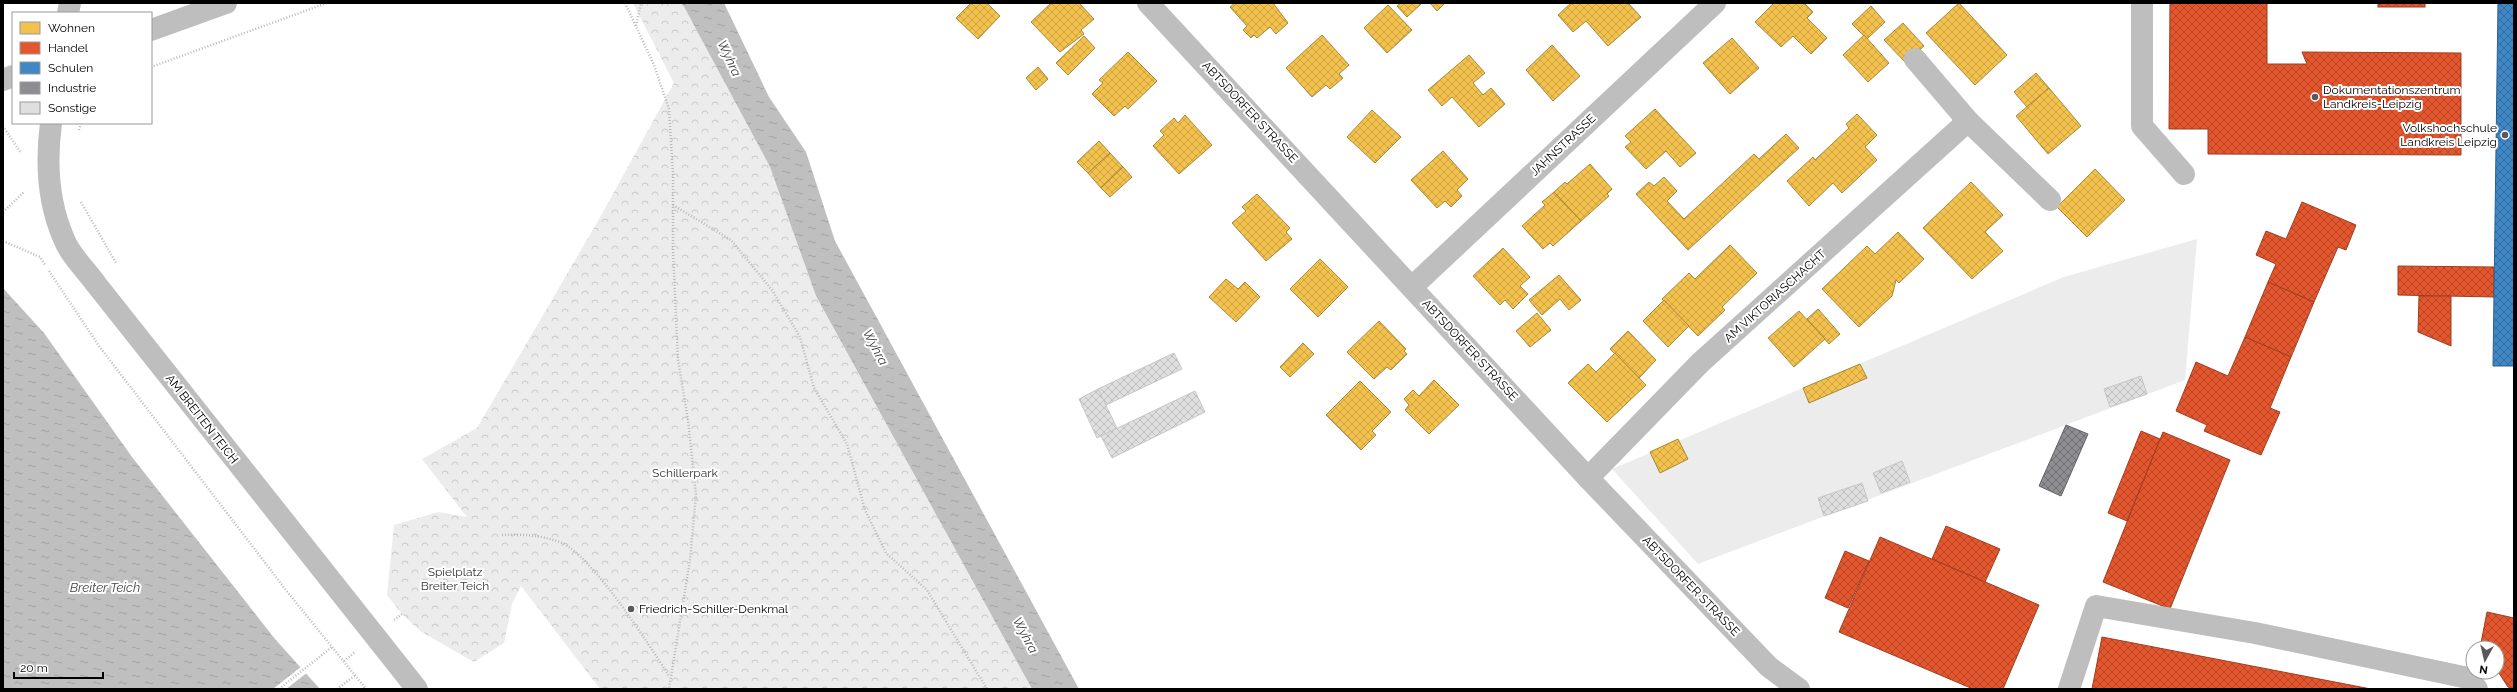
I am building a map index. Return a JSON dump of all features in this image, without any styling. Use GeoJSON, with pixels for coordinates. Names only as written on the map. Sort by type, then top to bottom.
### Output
{"type":"FeatureCollection","features":[{"type":"Feature","properties":{"kind":"street"},"geometry":{"type":"LineString","coordinates":[[152,30],[226,3]]}},
{"type":"Feature","properties":{"kind":"street","name":"ABTSDORFER STRASSE"},"geometry":{"type":"LineString","coordinates":[[1148,3],[1588,478],[1769,667],[1799,689]]}},
{"type":"Feature","properties":{"kind":"street","name":"JAHNSTRASSE"},"geometry":{"type":"LineString","coordinates":[[1412,287],[1715,3]]}},
{"type":"Feature","properties":{"kind":"street"},"geometry":{"type":"LineString","coordinates":[[2142,3],[2142,126],[2184,174]]}},
{"type":"Feature","properties":{"kind":"street"},"geometry":{"type":"LineString","coordinates":[[1915,59],[1968,121],[2050,200]]}},
{"type":"Feature","properties":{"kind":"street","name":"AM VIKTORIASCHACHT"},"geometry":{"type":"LineString","coordinates":[[1588,478],[1700,363],[1968,121]]}},
{"type":"Feature","properties":{"kind":"street","name":"AM BREITEN TEICH"},"geometry":{"type":"LineString","coordinates":[[51,124],[48,143],[50,193],[64,240],[96,284],[417,689]]}},
{"type":"Feature","properties":{"kind":"street"},"geometry":{"type":"LineString","coordinates":[[2069,689],[2096,606],[2255,633],[2468,678],[2477,689]]}},
{"type":"Feature","properties":{"kind":"path"},"geometry":{"type":"LineString","coordinates":[[152,67],[328,3]]}},
{"type":"Feature","properties":{"kind":"path"},"geometry":{"type":"LineString","coordinates":[[625,3],[654,65],[669,109],[678,360],[688,420],[696,495],[690,560],[669,677],[669,689]]}},
{"type":"Feature","properties":{"kind":"path"},"geometry":{"type":"LineString","coordinates":[[636,26],[642,3]]}},
{"type":"Feature","properties":{"kind":"path"},"geometry":{"type":"LineString","coordinates":[[3,126],[17,144]]}},
{"type":"Feature","properties":{"kind":"path"},"geometry":{"type":"LineString","coordinates":[[3,212],[25,191]]}},
{"type":"Feature","properties":{"kind":"path"},"geometry":{"type":"LineString","coordinates":[[79,199],[117,266]]}},
{"type":"Feature","properties":{"kind":"path"},"geometry":{"type":"LineString","coordinates":[[673,205],[731,240],[772,290],[800,338],[814,388],[847,444],[865,510],[886,553],[927,590],[987,689]]}},
{"type":"Feature","properties":{"kind":"path"},"geometry":{"type":"LineString","coordinates":[[3,241],[40,257],[99,346],[366,689]]}},
{"type":"Feature","properties":{"kind":"path"},"geometry":{"type":"LineString","coordinates":[[502,534],[533,534],[564,544],[587,564],[636,625],[669,677]]}},
{"type":"Feature","properties":{"kind":"path"},"geometry":{"type":"LineString","coordinates":[[279,689],[332,647]]}},
{"type":"Feature","properties":{"kind":"path"},"geometry":{"type":"LineString","coordinates":[[337,689],[356,675]]}},
{"type":"Feature","properties":{"kind":"green space","name":"Schillerpark"},"geometry":{"type":"Polygon","coordinates":[[[633,3],[682,3],[770,167],[816,296],[1032,689],[600,689],[521,586],[512,604],[504,643],[474,662],[420,631],[402,614],[387,595],[394,525],[438,512],[467,517],[422,459],[477,428],[598,221],[674,83],[633,3]]]}},
{"type":"Feature","properties":{"kind":"green space"},"geometry":{"type":"Polygon","coordinates":[[[2197,239],[2185,380],[1698,564],[1612,469],[2064,277],[2197,239]]]}},
{"type":"Feature","properties":{"kind":"water","name":"Wyhra"},"geometry":{"type":"Polygon","coordinates":[[[682,3],[724,3],[769,97],[806,152],[835,241],[1079,689],[1032,689],[816,296],[770,167],[682,3]]]}},
{"type":"Feature","properties":{"kind":"water","name":"Breiter Teich"},"geometry":{"type":"Polygon","coordinates":[[[3,288],[44,333],[132,457],[275,639],[320,689],[3,689],[3,288]]]}},
{"type":"Feature","properties":{"kind":"pier"},"geometry":{"type":"Polygon","coordinates":[[[302,666],[308,672],[286,689],[273,689],[302,666]]]}},
{"type":"Feature","properties":{"kind":"building: Wohnen"},"geometry":{"type":"Polygon","coordinates":[[[971,3],[987,3],[1000,16],[978,39],[956,18],[971,3]]]}},
{"type":"Feature","properties":{"kind":"building: Wohnen"},"geometry":{"type":"Polygon","coordinates":[[[1051,3],[1079,3],[1094,19],[1081,30],[1084,34],[1060,52],[1031,22],[1051,3]]]}},
{"type":"Feature","properties":{"kind":"building: Wohnen"},"geometry":{"type":"Polygon","coordinates":[[[1235,3],[1273,3],[1288,23],[1276,34],[1270,27],[1257,38],[1254,35],[1251,38],[1243,30],[1247,26],[1230,7],[1235,3]]]}},
{"type":"Feature","properties":{"kind":"building: Wohnen"},"geometry":{"type":"Polygon","coordinates":[[[1401,3],[1422,3],[1407,17],[1397,6],[1401,3]]]}},
{"type":"Feature","properties":{"kind":"building: Wohnen"},"geometry":{"type":"Polygon","coordinates":[[[1430,3],[1445,3],[1437,11],[1430,3]]]}},
{"type":"Feature","properties":{"kind":"building: Wohnen"},"geometry":{"type":"Polygon","coordinates":[[[1571,3],[1628,3],[1641,17],[1608,46],[1586,21],[1573,32],[1558,15],[1571,3]]]}},
{"type":"Feature","properties":{"kind":"building: Wohnen"},"geometry":{"type":"Polygon","coordinates":[[[1774,3],[1804,3],[1813,12],[1807,18],[1827,38],[1811,54],[1793,36],[1781,47],[1755,22],[1774,3]]]}},
{"type":"Feature","properties":{"kind":"building: Wohnen"},"geometry":{"type":"Polygon","coordinates":[[[1959,3],[2007,55],[1975,85],[1926,33],[1959,3]]]}},
{"type":"Feature","properties":{"kind":"building: Wohnen"},"geometry":{"type":"Polygon","coordinates":[[[1388,5],[1412,30],[1387,53],[1364,28],[1388,5]]]}},
{"type":"Feature","properties":{"kind":"building: Wohnen"},"geometry":{"type":"Polygon","coordinates":[[[1871,6],[1885,22],[1867,39],[1852,24],[1871,6]]]}},
{"type":"Feature","properties":{"kind":"building: Wohnen"},"geometry":{"type":"Polygon","coordinates":[[[1903,23],[1924,46],[1906,63],[1884,40],[1903,23]]]}},
{"type":"Feature","properties":{"kind":"building: Wohnen"},"geometry":{"type":"Polygon","coordinates":[[[1322,35],[1349,65],[1339,74],[1343,78],[1330,89],[1326,85],[1312,97],[1286,68],[1322,35]]]}},
{"type":"Feature","properties":{"kind":"building: Wohnen"},"geometry":{"type":"Polygon","coordinates":[[[1864,35],[1889,63],[1868,82],[1843,55],[1864,35]]]}},
{"type":"Feature","properties":{"kind":"building: Wohnen"},"geometry":{"type":"Polygon","coordinates":[[[1084,36],[1095,48],[1068,75],[1056,63],[1084,36]]]}},
{"type":"Feature","properties":{"kind":"building: Wohnen"},"geometry":{"type":"Polygon","coordinates":[[[1732,38],[1759,68],[1730,94],[1703,63],[1732,38]]]}},
{"type":"Feature","properties":{"kind":"building: Wohnen"},"geometry":{"type":"Polygon","coordinates":[[[1552,45],[1580,76],[1553,101],[1526,70],[1552,45]]]}},
{"type":"Feature","properties":{"kind":"building: Wohnen"},"geometry":{"type":"Polygon","coordinates":[[[1128,52],[1157,81],[1128,109],[1125,106],[1114,116],[1092,94],[1103,83],[1099,80],[1128,52]]]}},
{"type":"Feature","properties":{"kind":"building: Wohnen"},"geometry":{"type":"Polygon","coordinates":[[[1469,55],[1485,73],[1473,83],[1483,95],[1491,88],[1505,104],[1479,127],[1452,97],[1442,106],[1428,90],[1469,55]]]}},
{"type":"Feature","properties":{"kind":"building: Wohnen"},"geometry":{"type":"Polygon","coordinates":[[[1038,67],[1048,79],[1036,90],[1026,78],[1038,67]]]}},
{"type":"Feature","properties":{"kind":"building: Wohnen"},"geometry":{"type":"Polygon","coordinates":[[[2036,73],[2049,88],[2027,107],[2014,92],[2036,73]]]}},
{"type":"Feature","properties":{"kind":"building: Wohnen"},"geometry":{"type":"Polygon","coordinates":[[[2049,88],[2081,126],[2048,154],[2016,116],[2049,88]]]}},
{"type":"Feature","properties":{"kind":"building: Wohnen"},"geometry":{"type":"Polygon","coordinates":[[[1655,109],[1696,153],[1680,167],[1666,151],[1646,169],[1625,147],[1631,142],[1625,136],[1655,109]]]}},
{"type":"Feature","properties":{"kind":"building: Wohnen"},"geometry":{"type":"Polygon","coordinates":[[[1372,110],[1401,137],[1375,163],[1347,137],[1372,110]]]}},
{"type":"Feature","properties":{"kind":"building: Wohnen"},"geometry":{"type":"Polygon","coordinates":[[[1857,114],[1877,135],[1865,147],[1877,160],[1842,193],[1833,183],[1809,206],[1787,181],[1813,157],[1815,160],[1849,128],[1846,124],[1857,114]]]}},
{"type":"Feature","properties":{"kind":"building: Wohnen"},"geometry":{"type":"Polygon","coordinates":[[[1185,115],[1212,145],[1179,174],[1153,146],[1164,135],[1160,131],[1174,118],[1178,123],[1185,115]]]}},
{"type":"Feature","properties":{"kind":"building: Wohnen"},"geometry":{"type":"Polygon","coordinates":[[[1786,134],[1799,148],[1688,250],[1636,194],[1649,182],[1654,186],[1664,177],[1677,191],[1667,201],[1684,219],[1754,154],[1759,159],[1786,134]]]}},
{"type":"Feature","properties":{"kind":"building: Wohnen"},"geometry":{"type":"Polygon","coordinates":[[[1099,141],[1110,153],[1088,173],[1077,162],[1099,141]]]}},
{"type":"Feature","properties":{"kind":"building: Wohnen"},"geometry":{"type":"Polygon","coordinates":[[[1443,151],[1468,179],[1457,190],[1462,196],[1451,207],[1445,201],[1437,208],[1411,180],[1443,151]]]}},
{"type":"Feature","properties":{"kind":"building: Wohnen"},"geometry":{"type":"Polygon","coordinates":[[[1110,153],[1123,167],[1101,188],[1088,173],[1110,153]]]}},
{"type":"Feature","properties":{"kind":"building: Wohnen"},"geometry":{"type":"Polygon","coordinates":[[[1590,164],[1612,189],[1607,194],[1609,196],[1581,221],[1554,192],[1565,182],[1567,184],[1590,164]]]}},
{"type":"Feature","properties":{"kind":"building: Wohnen"},"geometry":{"type":"Polygon","coordinates":[[[1123,167],[1132,177],[1110,197],[1101,188],[1123,167]]]}},
{"type":"Feature","properties":{"kind":"building: Wohnen"},"geometry":{"type":"Polygon","coordinates":[[[2095,169],[2125,200],[2087,237],[2057,207],[2095,169]]]}},
{"type":"Feature","properties":{"kind":"building: Wohnen"},"geometry":{"type":"Polygon","coordinates":[[[1971,182],[2003,215],[1985,232],[2003,251],[1972,279],[1923,228],[1971,182]]]}},
{"type":"Feature","properties":{"kind":"building: Wohnen"},"geometry":{"type":"Polygon","coordinates":[[[1554,192],[1581,221],[1553,246],[1550,243],[1543,249],[1522,226],[1545,205],[1542,202],[1554,192]]]}},
{"type":"Feature","properties":{"kind":"building: Wohnen"},"geometry":{"type":"Polygon","coordinates":[[[1257,194],[1290,228],[1286,232],[1292,239],[1266,261],[1232,223],[1246,211],[1242,207],[1257,194]]]}},
{"type":"Feature","properties":{"kind":"building: Wohnen"},"geometry":{"type":"Polygon","coordinates":[[[1898,232],[1924,259],[1899,283],[1896,280],[1892,296],[1859,327],[1822,289],[1867,246],[1875,254],[1898,232]]]}},
{"type":"Feature","properties":{"kind":"building: Wohnen"},"geometry":{"type":"Polygon","coordinates":[[[1730,245],[1757,273],[1722,307],[1725,310],[1698,336],[1662,299],[1689,273],[1695,279],[1730,245]]]}},
{"type":"Feature","properties":{"kind":"building: Wohnen"},"geometry":{"type":"Polygon","coordinates":[[[1503,248],[1530,277],[1520,286],[1528,294],[1513,309],[1505,300],[1500,305],[1473,276],[1503,248]]]}},
{"type":"Feature","properties":{"kind":"building: Wohnen"},"geometry":{"type":"Polygon","coordinates":[[[1320,259],[1348,287],[1318,317],[1290,289],[1320,259]]]}},
{"type":"Feature","properties":{"kind":"building: Wohnen"},"geometry":{"type":"Polygon","coordinates":[[[1559,275],[1581,300],[1569,310],[1560,299],[1542,315],[1529,300],[1559,275]]]}},
{"type":"Feature","properties":{"kind":"building: Wohnen"},"geometry":{"type":"Polygon","coordinates":[[[1226,279],[1238,289],[1245,282],[1260,297],[1236,322],[1209,297],[1226,279]]]}},
{"type":"Feature","properties":{"kind":"building: Wohnen"},"geometry":{"type":"Polygon","coordinates":[[[1664,300],[1689,326],[1668,347],[1643,321],[1664,300]]]}},
{"type":"Feature","properties":{"kind":"building: Wohnen"},"geometry":{"type":"Polygon","coordinates":[[[1818,309],[1840,334],[1829,344],[1807,319],[1818,309]]]}},
{"type":"Feature","properties":{"kind":"building: Wohnen"},"geometry":{"type":"Polygon","coordinates":[[[1799,311],[1825,339],[1794,367],[1768,338],[1799,311]]]}},
{"type":"Feature","properties":{"kind":"building: Wohnen"},"geometry":{"type":"Polygon","coordinates":[[[1537,313],[1551,330],[1530,347],[1516,331],[1537,313]]]}},
{"type":"Feature","properties":{"kind":"building: Wohnen"},"geometry":{"type":"Polygon","coordinates":[[[1379,321],[1406,349],[1404,351],[1407,354],[1391,370],[1387,367],[1374,379],[1347,352],[1379,321]]]}},
{"type":"Feature","properties":{"kind":"building: Wohnen"},"geometry":{"type":"Polygon","coordinates":[[[1628,331],[1656,360],[1639,378],[1610,349],[1628,331]]]}},
{"type":"Feature","properties":{"kind":"building: Wohnen"},"geometry":{"type":"Polygon","coordinates":[[[1303,343],[1314,354],[1290,377],[1280,367],[1303,343]]]}},
{"type":"Feature","properties":{"kind":"building: Wohnen"},"geometry":{"type":"Polygon","coordinates":[[[1615,353],[1646,385],[1607,422],[1568,383],[1588,364],[1596,372],[1615,353]]]}},
{"type":"Feature","properties":{"kind":"building: Wohnen"},"geometry":{"type":"Polygon","coordinates":[[[1860,364],[1867,378],[1809,403],[1803,388],[1860,364]]]}},
{"type":"Feature","properties":{"kind":"building: Wohnen"},"geometry":{"type":"Polygon","coordinates":[[[1434,380],[1459,405],[1429,434],[1405,410],[1409,405],[1404,399],[1413,390],[1419,396],[1434,380]]]}},
{"type":"Feature","properties":{"kind":"building: Wohnen"},"geometry":{"type":"Polygon","coordinates":[[[1360,381],[1391,412],[1372,431],[1376,435],[1361,450],[1326,415],[1360,381]]]}},
{"type":"Feature","properties":{"kind":"building: Wohnen"},"geometry":{"type":"Polygon","coordinates":[[[1678,439],[1688,459],[1660,473],[1650,452],[1678,439]]]}},
{"type":"Feature","properties":{"kind":"building: Handel","name":"Dokumentationszentrum Landkreis-Leipzig"},"geometry":{"type":"Polygon","coordinates":[[[2170,3],[2267,3],[2267,64],[2307,64],[2302,52],[2461,53],[2461,155],[2208,154],[2208,129],[2169,129],[2170,3]]]}},
{"type":"Feature","properties":{"kind":"building: Handel"},"geometry":{"type":"Polygon","coordinates":[[[2378,3],[2425,3],[2425,7],[2378,7],[2378,3]]]}},
{"type":"Feature","properties":{"kind":"building: Handel"},"geometry":{"type":"Polygon","coordinates":[[[2302,202],[2356,225],[2346,250],[2338,247],[2314,302],[2268,282],[2276,264],[2256,255],[2266,231],[2286,239],[2302,202]]]}},
{"type":"Feature","properties":{"kind":"building: Handel"},"geometry":{"type":"Polygon","coordinates":[[[2398,266],[2494,267],[2494,297],[2398,295],[2398,266]]]}},
{"type":"Feature","properties":{"kind":"building: Handel"},"geometry":{"type":"Polygon","coordinates":[[[2268,282],[2314,302],[2291,357],[2245,337],[2268,282]]]}},
{"type":"Feature","properties":{"kind":"building: Handel"},"geometry":{"type":"Polygon","coordinates":[[[2419,296],[2451,296],[2451,346],[2418,332],[2419,296]]]}},
{"type":"Feature","properties":{"kind":"building: Handel"},"geometry":{"type":"Polygon","coordinates":[[[2245,337],[2291,357],[2270,408],[2280,412],[2261,455],[2204,431],[2207,425],[2176,411],[2196,362],[2228,376],[2245,337]]]}},
{"type":"Feature","properties":{"kind":"building: Handel"},"geometry":{"type":"Polygon","coordinates":[[[2141,431],[2160,439],[2127,521],[2108,513],[2141,431]]]}},
{"type":"Feature","properties":{"kind":"building: Handel"},"geometry":{"type":"Polygon","coordinates":[[[2163,432],[2230,460],[2170,609],[2103,582],[2163,432]]]}},
{"type":"Feature","properties":{"kind":"building: Handel"},"geometry":{"type":"Polygon","coordinates":[[[1946,526],[2000,549],[1985,582],[1932,559],[1946,526]]]}},
{"type":"Feature","properties":{"kind":"building: Handel"},"geometry":{"type":"Polygon","coordinates":[[[1880,537],[2039,605],[2003,689],[1973,689],[1839,632],[1880,537]]]}},
{"type":"Feature","properties":{"kind":"building: Handel"},"geometry":{"type":"Polygon","coordinates":[[[1845,551],[1869,561],[1848,608],[1825,598],[1845,551]]]}},
{"type":"Feature","properties":{"kind":"building: Handel"},"geometry":{"type":"Polygon","coordinates":[[[2487,612],[2514,618],[2514,689],[2508,687],[2503,680],[2505,680],[2505,640],[2482,640],[2487,612]]]}},
{"type":"Feature","properties":{"kind":"building: Handel"},"geometry":{"type":"Polygon","coordinates":[[[2102,637],[2371,689],[2092,689],[2102,637]]]}},
{"type":"Feature","properties":{"kind":"building: Schulen","name":"Volkshochschule Landkreis Leipzig"},"geometry":{"type":"Polygon","coordinates":[[[2498,3],[2514,3],[2514,366],[2493,366],[2498,3]]]}},
{"type":"Feature","properties":{"kind":"building: Industrie"},"geometry":{"type":"Polygon","coordinates":[[[2066,425],[2088,434],[2061,496],[2039,486],[2066,425]]]}},
{"type":"Feature","properties":{"kind":"building: Sonstige"},"geometry":{"type":"Polygon","coordinates":[[[1174,353],[1182,369],[1106,405],[1098,389],[1174,353]]]}},
{"type":"Feature","properties":{"kind":"building: Sonstige"},"geometry":{"type":"Polygon","coordinates":[[[2141,376],[2147,394],[2110,407],[2104,389],[2141,376]]]}},
{"type":"Feature","properties":{"kind":"building: Sonstige"},"geometry":{"type":"Polygon","coordinates":[[[1098,389],[1117,428],[1097,438],[1079,399],[1098,389]]]}},
{"type":"Feature","properties":{"kind":"building: Sonstige"},"geometry":{"type":"Polygon","coordinates":[[[1195,391],[1205,412],[1112,458],[1101,436],[1195,391]]]}},
{"type":"Feature","properties":{"kind":"building: Sonstige"},"geometry":{"type":"Polygon","coordinates":[[[1902,461],[1910,482],[1881,493],[1873,473],[1902,461]]]}},
{"type":"Feature","properties":{"kind":"building: Sonstige"},"geometry":{"type":"Polygon","coordinates":[[[1862,483],[1868,501],[1824,516],[1818,498],[1862,483]]]}},
{"type":"Feature","properties":{"kind":"place","name":"Dokumentationszentrum Landkreis-Leipzig"},"geometry":{"type":"Point","coordinates":[2315,97]}},
{"type":"Feature","properties":{"kind":"place","name":"Volkshochschule Landkreis Leipzig"},"geometry":{"type":"Point","coordinates":[2505,135]}},
{"type":"Feature","properties":{"kind":"place","name":"Friedrich-Schiller-Denkmal"},"geometry":{"type":"Point","coordinates":[631,609]}},
{"type":"Feature","properties":{"kind":"park label","name":"Spielplatz Breiter Teich"},"geometry":{"type":"Point","coordinates":[455,579]}}]}
